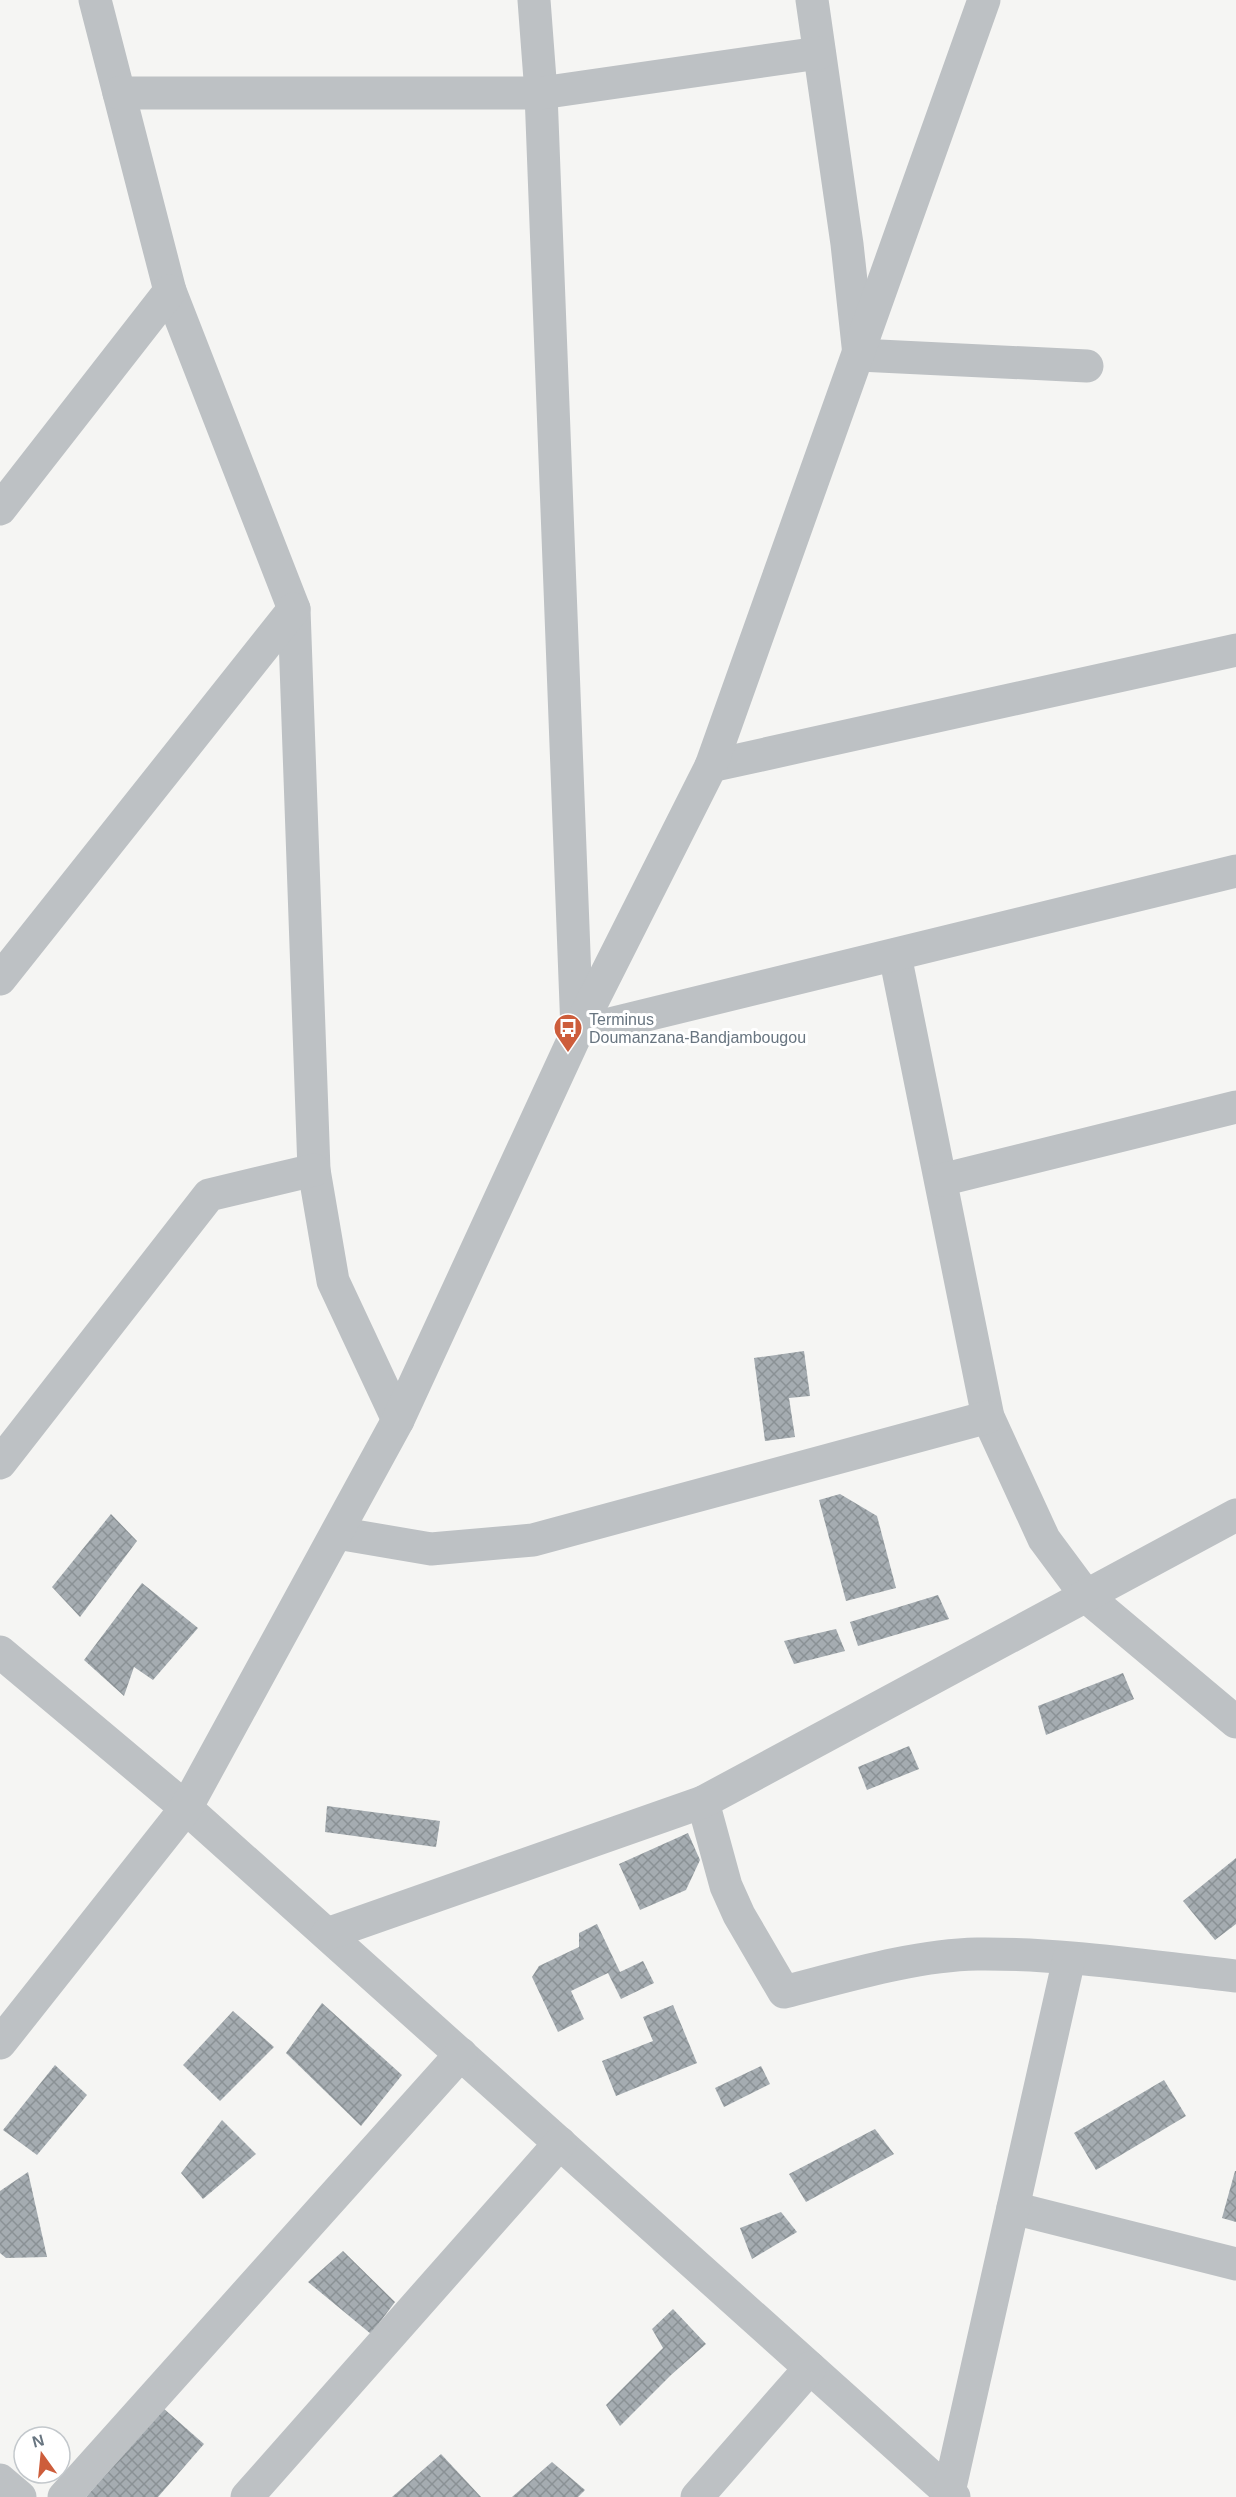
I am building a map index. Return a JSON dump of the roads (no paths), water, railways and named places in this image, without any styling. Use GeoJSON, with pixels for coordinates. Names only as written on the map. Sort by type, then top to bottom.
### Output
{"type":"FeatureCollection","features":[{"type":"Feature","properties":{"kind":"street"},"geometry":{"type":"LineString","coordinates":[[95,0],[170,291],[294,609],[314,1170],[333,1281],[398,1420]]}},
{"type":"Feature","properties":{"kind":"street"},"geometry":{"type":"LineString","coordinates":[[534,0],[541,93],[577,1032]]}},
{"type":"Feature","properties":{"kind":"street"},"geometry":{"type":"LineString","coordinates":[[812,0],[847,244],[859,355]]}},
{"type":"Feature","properties":{"kind":"street"},"geometry":{"type":"LineString","coordinates":[[0,2043],[186,1808],[398,1420],[577,1032],[711,766],[984,0]]}},
{"type":"Feature","properties":{"kind":"street"},"geometry":{"type":"LineString","coordinates":[[119,93],[541,93],[819,53]]}},
{"type":"Feature","properties":{"kind":"street"},"geometry":{"type":"LineString","coordinates":[[0,508],[170,291]]}},
{"type":"Feature","properties":{"kind":"street"},"geometry":{"type":"LineString","coordinates":[[859,355],[1087,366]]}},
{"type":"Feature","properties":{"kind":"street"},"geometry":{"type":"LineString","coordinates":[[0,979],[294,609]]}},
{"type":"Feature","properties":{"kind":"street"},"geometry":{"type":"LineString","coordinates":[[711,766],[1236,650]]}},
{"type":"Feature","properties":{"kind":"street"},"geometry":{"type":"LineString","coordinates":[[577,1032],[1236,871]]}},
{"type":"Feature","properties":{"kind":"street"},"geometry":{"type":"LineString","coordinates":[[895,955],[988,1417],[1044,1539],[1087,1597],[1236,1722]]}},
{"type":"Feature","properties":{"kind":"street"},"geometry":{"type":"LineString","coordinates":[[941,1180],[1236,1107]]}},
{"type":"Feature","properties":{"kind":"street"},"geometry":{"type":"LineString","coordinates":[[0,1463],[209,1195],[314,1170]]}},
{"type":"Feature","properties":{"kind":"street"},"geometry":{"type":"LineString","coordinates":[[337,1533],[431,1549],[533,1540],[988,1417]]}},
{"type":"Feature","properties":{"kind":"street"},"geometry":{"type":"LineString","coordinates":[[327,1934],[703,1802],[1236,1515]]}},
{"type":"Feature","properties":{"kind":"street"},"geometry":{"type":"LineString","coordinates":[[0,1652],[186,1808],[951,2495],[1069,1959]]}},
{"type":"Feature","properties":{"kind":"street"},"geometry":{"type":"LineString","coordinates":[[703,1802],[726,1886],[739,1915],[784,1992],[900,1964],[975,1954],[1069,1959],[1236,1976]]}},
{"type":"Feature","properties":{"kind":"street"},"geometry":{"type":"LineString","coordinates":[[64,2497],[461,2055]]}},
{"type":"Feature","properties":{"kind":"street"},"geometry":{"type":"LineString","coordinates":[[247,2497],[560,2143]]}},
{"type":"Feature","properties":{"kind":"street"},"geometry":{"type":"LineString","coordinates":[[1013,2208],[1236,2264]]}},
{"type":"Feature","properties":{"kind":"street"},"geometry":{"type":"LineString","coordinates":[[697,2497],[810,2368]]}},
{"type":"Feature","properties":{"kind":"street"},"geometry":{"type":"LineString","coordinates":[[0,2480],[20,2497]]}},
{"type":"Feature","properties":{"kind":"place","name":"Terminus Doumanzana-Bandjambougou"},"geometry":{"type":"Point","coordinates":[568,1054]}}]}
